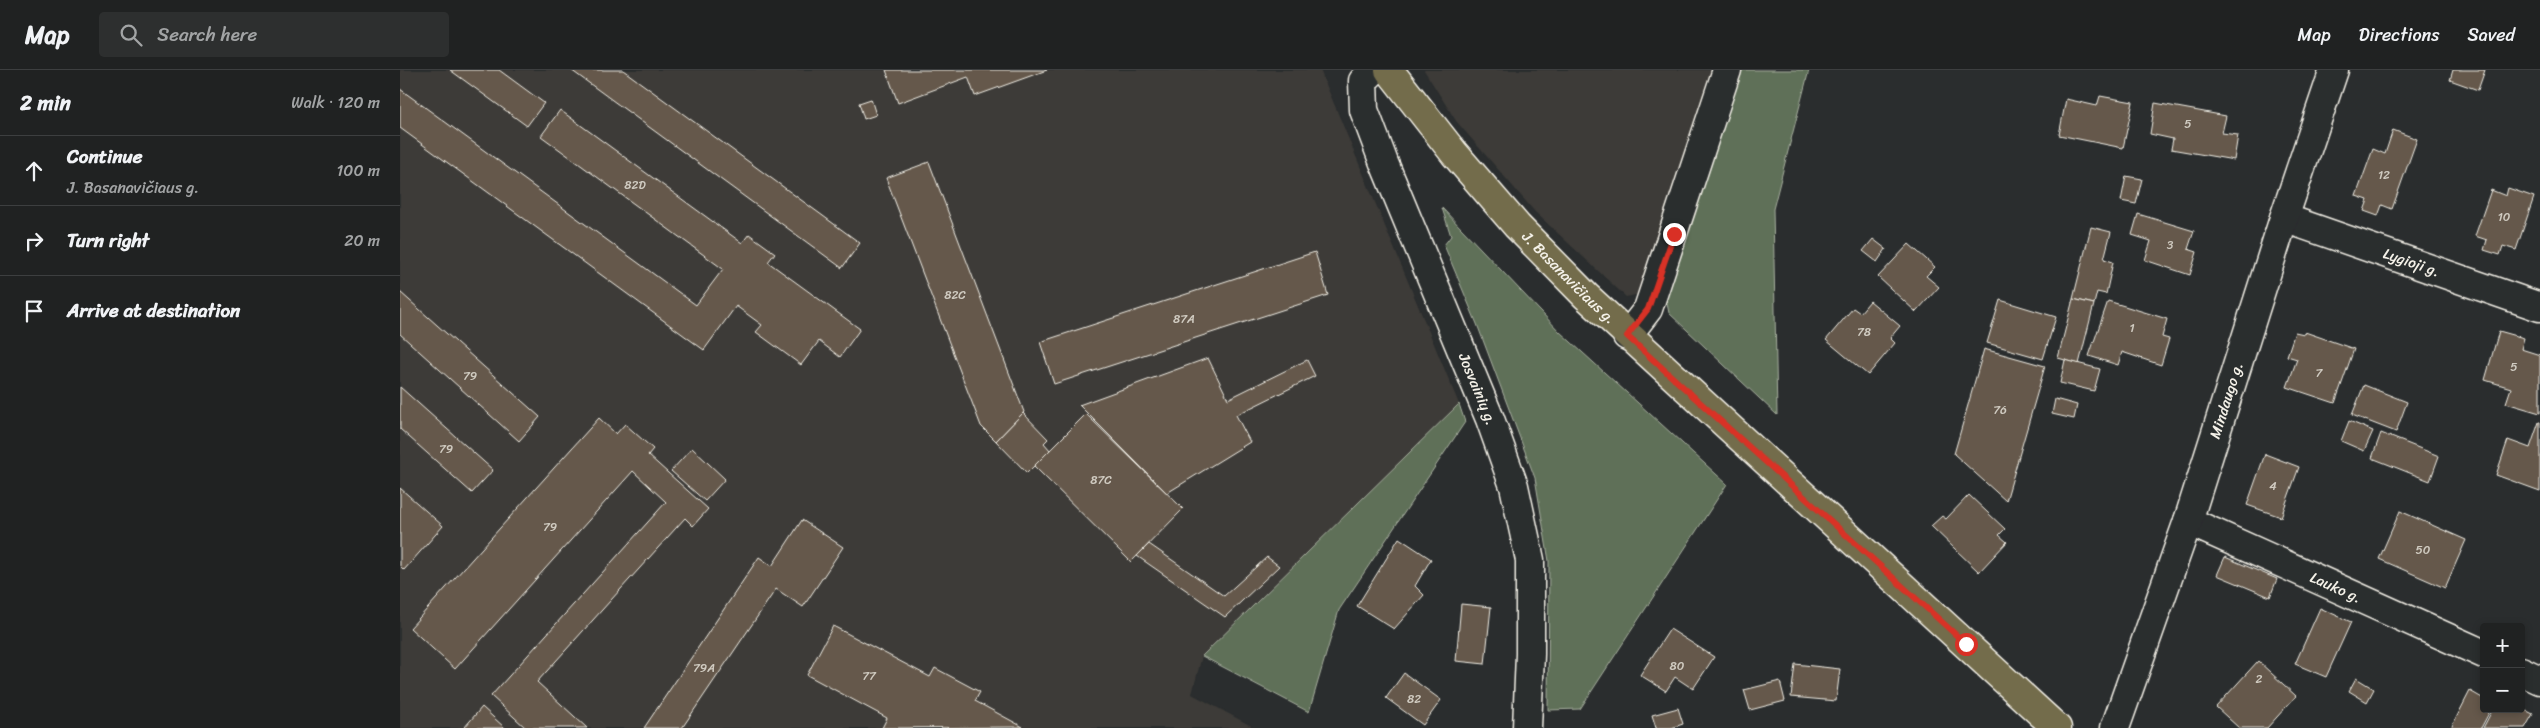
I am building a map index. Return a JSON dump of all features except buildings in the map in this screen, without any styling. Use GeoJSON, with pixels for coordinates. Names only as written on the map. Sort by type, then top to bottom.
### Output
{"type":"FeatureCollection","features":[{"type":"Feature","properties":{"kind":"main road","name":"J. Basanavičiaus g."},"geometry":{"type":"LineString","coordinates":[[1390,70],[1454,152],[1517,226],[1627,336],[1884,568],[2057,728]]}},
{"type":"Feature","properties":{"kind":"street","name":"Josvainių g."},"geometry":{"type":"LineString","coordinates":[[1374,70],[1363,81],[1364,110],[1490,419],[1514,486],[1530,560],[1530,654],[1527,728]]}},
{"type":"Feature","properties":{"kind":"street"},"geometry":{"type":"LineString","coordinates":[[1627,336],[1648,309],[1727,70]]}},
{"type":"Feature","properties":{"kind":"street","name":"Mindaugo g."},"geometry":{"type":"LineString","coordinates":[[2116,728],[2188,521],[2284,218],[2334,70]]}},
{"type":"Feature","properties":{"kind":"street","name":"Lygioji g."},"geometry":{"type":"LineString","coordinates":[[2284,218],[2540,307]]}},
{"type":"Feature","properties":{"kind":"street","name":"Lauko g."},"geometry":{"type":"LineString","coordinates":[[2188,521],[2480,652]]}},
{"type":"Feature","properties":{"kind":"street"},"geometry":{"type":"LineString","coordinates":[[2525,673],[2540,680]]}},
{"type":"Feature","properties":{"kind":"shaded area"},"geometry":{"type":"Polygon","coordinates":[[[400,70],[1320,70],[1459,404],[1202,656],[1192,694],[1255,728],[400,728],[400,70]]]}},
{"type":"Feature","properties":{"kind":"shaded area"},"geometry":{"type":"Polygon","coordinates":[[[1424,70],[1736,70],[1664,289],[1626,297],[1535,212],[1456,121],[1424,70]]]}},
{"type":"Feature","properties":{"kind":"green space"},"geometry":{"type":"Polygon","coordinates":[[[1736,70],[1809,70],[1773,209],[1777,415],[1669,313],[1664,289],[1736,70]]]}},
{"type":"Feature","properties":{"kind":"green space"},"geometry":{"type":"Polygon","coordinates":[[[1442,208],[1560,332],[1727,484],[1580,709],[1548,710],[1549,561],[1535,478],[1477,324],[1444,245],[1451,236],[1442,208]]]}},
{"type":"Feature","properties":{"kind":"green space"},"geometry":{"type":"Polygon","coordinates":[[[1459,404],[1465,422],[1339,610],[1309,712],[1202,656],[1459,404]]]}},
{"type":"Feature","properties":{"kind":"route"},"geometry":{"type":"LineString","coordinates":[[1674,234],[1648,309],[1627,336],[1966,644]]}}]}
